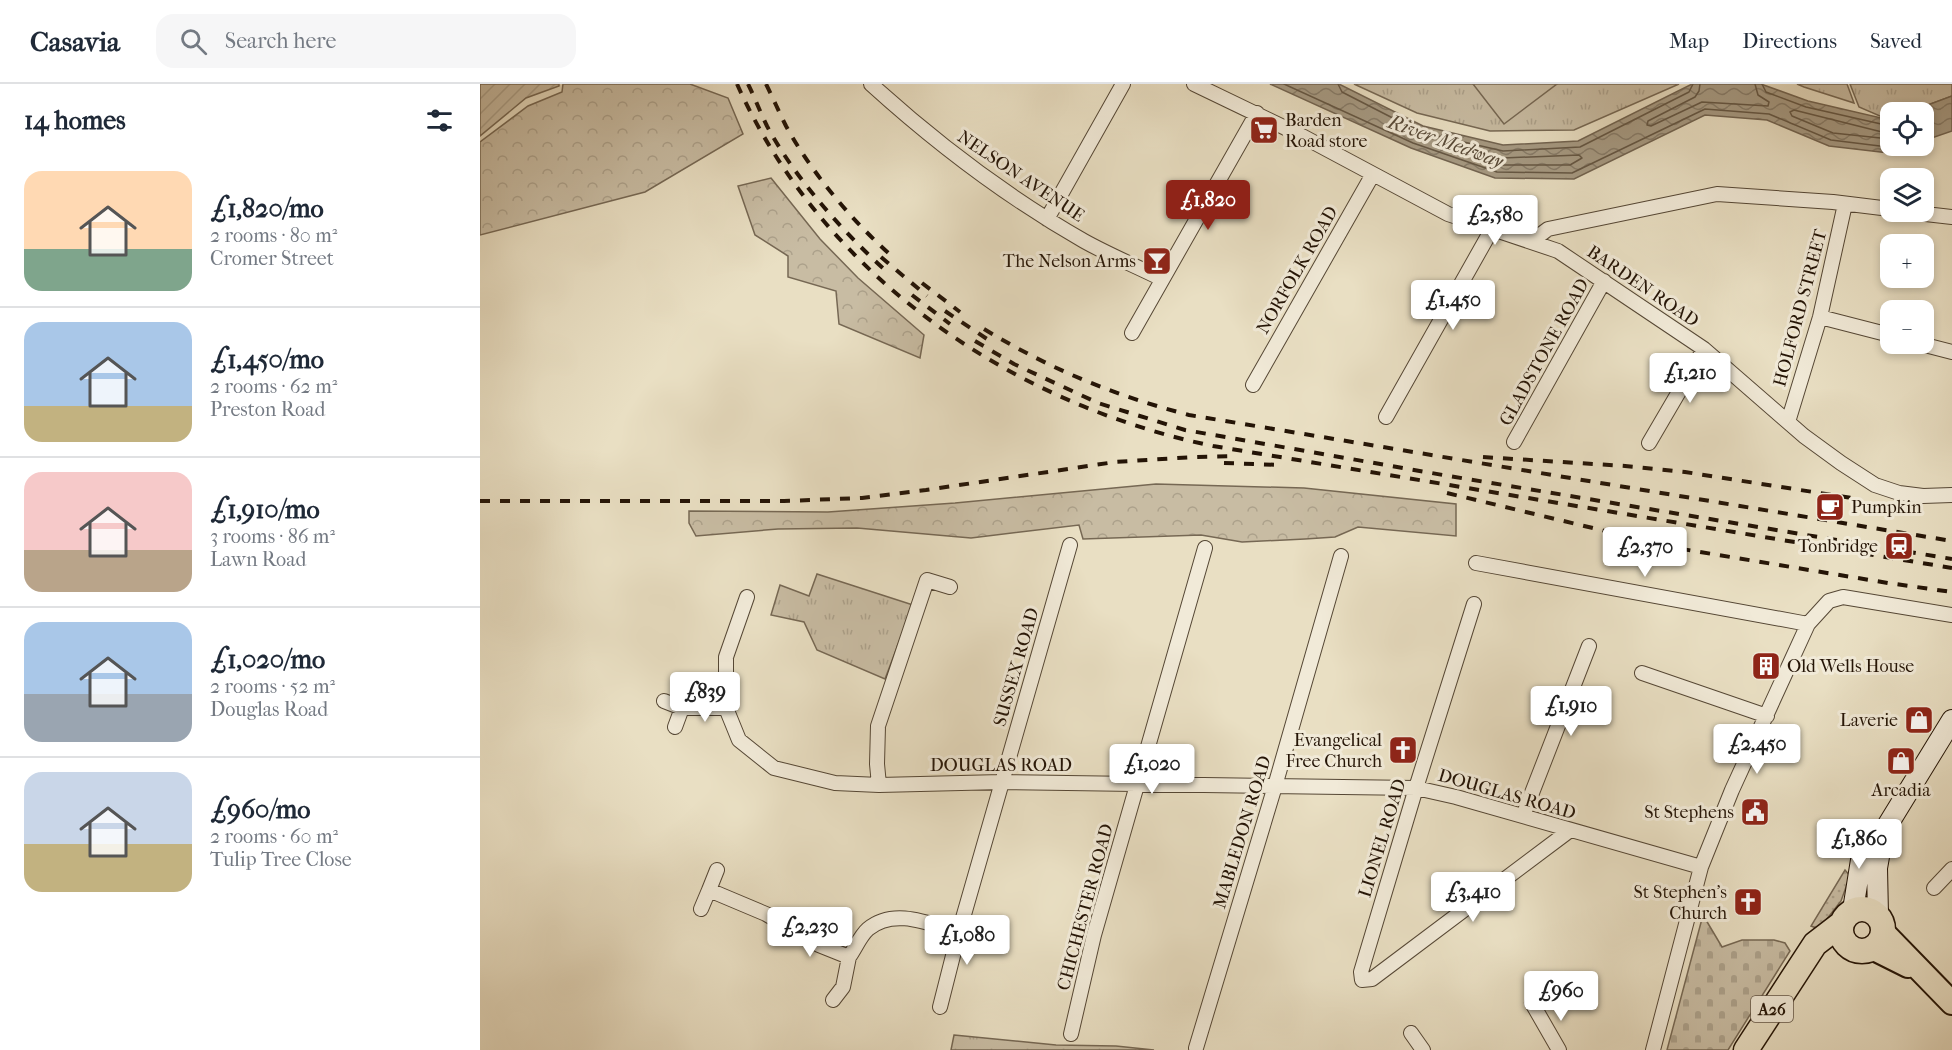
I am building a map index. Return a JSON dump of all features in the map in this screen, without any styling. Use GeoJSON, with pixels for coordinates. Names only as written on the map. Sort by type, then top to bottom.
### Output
{"type":"FeatureCollection","features":[{"type":"Feature","properties":{"kind":"highway"},"geometry":{"type":"LineString","coordinates":[[1866,909],[1871,936],[1842,938],[1847,917],[1866,909]]}},
{"type":"Feature","properties":{"kind":"highway","name":"A26"},"geometry":{"type":"LineString","coordinates":[[1746,1050],[1815,944],[1847,917]]}},
{"type":"Feature","properties":{"kind":"highway"},"geometry":{"type":"LineString","coordinates":[[1798,969],[1871,936]]}},
{"type":"Feature","properties":{"kind":"main road"},"geometry":{"type":"LineString","coordinates":[[1847,917],[1861,860],[1884,831],[1952,720]]}},
{"type":"Feature","properties":{"kind":"main road"},"geometry":{"type":"LineString","coordinates":[[1884,831],[1877,868],[1871,936],[1925,975],[1952,1003]]}},
{"type":"Feature","properties":{"kind":"street","name":"NELSON AVENUE"},"geometry":{"type":"LineString","coordinates":[[871,84],[971,168],[1047,219],[1086,242],[1162,279]]}},
{"type":"Feature","properties":{"kind":"street"},"geometry":{"type":"LineString","coordinates":[[1047,219],[1123,84]]}},
{"type":"Feature","properties":{"kind":"street","name":"BARDEN ROAD"},"geometry":{"type":"LineString","coordinates":[[1194,84],[1257,113],[1448,214],[1558,251],[1704,349],[1788,422],[1840,463],[1875,484],[1907,494],[1952,495]]}},
{"type":"Feature","properties":{"kind":"street"},"geometry":{"type":"LineString","coordinates":[[1132,333],[1257,113]]}},
{"type":"Feature","properties":{"kind":"street","name":"NORFOLK ROAD"},"geometry":{"type":"LineString","coordinates":[[1253,385],[1372,174]]}},
{"type":"Feature","properties":{"kind":"street"},"geometry":{"type":"LineString","coordinates":[[1532,241],[1548,229],[1717,194],[1880,208]]}},
{"type":"Feature","properties":{"kind":"street","name":"HOLFORD STREET"},"geometry":{"type":"LineString","coordinates":[[1788,422],[1820,317],[1845,204]]}},
{"type":"Feature","properties":{"kind":"street"},"geometry":{"type":"LineString","coordinates":[[1934,215],[1952,217]]}},
{"type":"Feature","properties":{"kind":"street"},"geometry":{"type":"LineString","coordinates":[[1386,417],[1492,229]]}},
{"type":"Feature","properties":{"kind":"street","name":"GLADSTONE ROAD"},"geometry":{"type":"LineString","coordinates":[[1515,442],[1604,281]]}},
{"type":"Feature","properties":{"kind":"street"},"geometry":{"type":"LineString","coordinates":[[1820,317],[1880,332]]}},
{"type":"Feature","properties":{"kind":"street"},"geometry":{"type":"LineString","coordinates":[[1934,347],[1952,352]]}},
{"type":"Feature","properties":{"kind":"street"},"geometry":{"type":"LineString","coordinates":[[1649,443],[1704,349]]}},
{"type":"Feature","properties":{"kind":"street","name":"SUSSEX ROAD"},"geometry":{"type":"LineString","coordinates":[[940,1007],[959,932],[1070,545]]}},
{"type":"Feature","properties":{"kind":"street","name":"CHICHESTER ROAD"},"geometry":{"type":"LineString","coordinates":[[1071,1034],[1094,935],[1205,548]]}},
{"type":"Feature","properties":{"kind":"street","name":"MABLEDON ROAD"},"geometry":{"type":"LineString","coordinates":[[1196,1048],[1341,556]]}},
{"type":"Feature","properties":{"kind":"street"},"geometry":{"type":"LineString","coordinates":[[1476,563],[1808,624]]}},
{"type":"Feature","properties":{"kind":"street"},"geometry":{"type":"LineString","coordinates":[[879,785],[877,764],[879,726],[922,578],[950,587]]}},
{"type":"Feature","properties":{"kind":"street","name":"DOUGLAS ROAD"},"geometry":{"type":"LineString","coordinates":[[747,597],[726,657],[726,708],[739,740],[774,768],[835,783],[879,785],[1002,782],[1416,788],[1456,797],[1701,867]]}},
{"type":"Feature","properties":{"kind":"street"},"geometry":{"type":"LineString","coordinates":[[1653,1050],[1701,867],[1732,790],[1808,624],[1829,601],[1843,597],[1952,615]]}},
{"type":"Feature","properties":{"kind":"street","name":"LIONEL ROAD"},"geometry":{"type":"LineString","coordinates":[[1474,604],[1361,972],[1362,980],[1372,979],[1569,831]]}},
{"type":"Feature","properties":{"kind":"street"},"geometry":{"type":"LineString","coordinates":[[1523,816],[1589,646]]}},
{"type":"Feature","properties":{"kind":"street"},"geometry":{"type":"LineString","coordinates":[[1642,673],[1767,716]]}},
{"type":"Feature","properties":{"kind":"street"},"geometry":{"type":"LineString","coordinates":[[664,701],[682,708],[726,708]]}},
{"type":"Feature","properties":{"kind":"street"},"geometry":{"type":"LineString","coordinates":[[675,727],[682,708]]}},
{"type":"Feature","properties":{"kind":"street"},"geometry":{"type":"LineString","coordinates":[[1934,888],[1952,869]]}},
{"type":"Feature","properties":{"kind":"street"},"geometry":{"type":"LineString","coordinates":[[701,909],[717,870]]}},
{"type":"Feature","properties":{"kind":"street"},"geometry":{"type":"LineString","coordinates":[[709,890],[766,914],[819,945],[849,957]]}},
{"type":"Feature","properties":{"kind":"street"},"geometry":{"type":"LineString","coordinates":[[833,1000],[843,987],[849,957],[867,930],[888,918],[914,919],[959,932]]}},
{"type":"Feature","properties":{"kind":"street"},"geometry":{"type":"LineString","coordinates":[[1541,993],[1532,1003],[1558,1050]]}},
{"type":"Feature","properties":{"kind":"street"},"geometry":{"type":"LineString","coordinates":[[1411,1033],[1423,1050]]}},
{"type":"Feature","properties":{"kind":"green space"},"geometry":{"type":"Polygon","coordinates":[[[480,84],[559,84],[559,86],[526,98],[480,136],[480,84]]]}},
{"type":"Feature","properties":{"kind":"green space"},"geometry":{"type":"Polygon","coordinates":[[[563,84],[690,84],[728,98],[743,134],[645,192],[480,235],[480,142],[528,106],[562,92],[563,84]]]}},
{"type":"Feature","properties":{"kind":"green space"},"geometry":{"type":"Polygon","coordinates":[[[1354,84],[1679,84],[1574,130],[1490,131],[1417,113],[1354,84]]]}},
{"type":"Feature","properties":{"kind":"green space"},"geometry":{"type":"Polygon","coordinates":[[[1473,84],[1557,84],[1504,124],[1473,84]]]}},
{"type":"Feature","properties":{"kind":"green space"},"geometry":{"type":"Polygon","coordinates":[[[1797,84],[1847,84],[1854,103],[1804,87],[1797,84]]]}},
{"type":"Feature","properties":{"kind":"green space"},"geometry":{"type":"Polygon","coordinates":[[[1850,84],[1952,84],[1952,96],[1934,103],[1880,102],[1880,116],[1859,107],[1850,84]]]}},
{"type":"Feature","properties":{"kind":"green space"},"geometry":{"type":"Polygon","coordinates":[[[771,178],[820,239],[858,278],[924,335],[920,358],[839,324],[836,291],[788,277],[788,256],[755,235],[738,186],[771,178]]]}},
{"type":"Feature","properties":{"kind":"green space"},"geometry":{"type":"Polygon","coordinates":[[[1156,484],[1304,488],[1456,504],[1456,536],[1358,527],[1335,537],[1242,542],[1201,535],[1083,539],[1079,525],[971,538],[857,528],[778,529],[696,536],[689,523],[689,511],[828,512],[955,503],[1156,484]]]}},
{"type":"Feature","properties":{"kind":"green space"},"geometry":{"type":"Polygon","coordinates":[[[817,574],[913,605],[885,679],[817,650],[804,622],[771,615],[780,585],[809,596],[817,574]]]}},
{"type":"Feature","properties":{"kind":"green space"},"geometry":{"type":"Polygon","coordinates":[[[1845,870],[1850,876],[1841,901],[1819,929],[1811,926],[1845,870]]]}},
{"type":"Feature","properties":{"kind":"green space"},"geometry":{"type":"Polygon","coordinates":[[[1703,915],[1722,947],[1742,940],[1774,940],[1785,943],[1790,951],[1728,1050],[1667,1050],[1703,915]]]}},
{"type":"Feature","properties":{"kind":"green space"},"geometry":{"type":"Polygon","coordinates":[[[954,1035],[1056,1045],[1116,1046],[1154,1050],[951,1050],[954,1035]]]}},
{"type":"Feature","properties":{"kind":"water","name":"River Medway"},"geometry":{"type":"Polygon","coordinates":[[[1270,84],[1339,84],[1423,126],[1503,145],[1578,141],[1692,84],[1761,84],[1808,101],[1880,118],[1880,152],[1829,146],[1767,120],[1705,115],[1574,179],[1495,178],[1411,148],[1270,84]]]}},
{"type":"Feature","properties":{"kind":"water"},"geometry":{"type":"Polygon","coordinates":[[[1952,96],[1952,131],[1934,137],[1934,103],[1952,96]]]}},
{"type":"Feature","properties":{"kind":"railway"},"geometry":{"type":"LineString","coordinates":[[737,84],[774,153],[819,216],[872,272],[932,321],[996,364],[1066,399],[1138,426],[1213,446],[1952,568]]}},
{"type":"Feature","properties":{"kind":"railway"},"geometry":{"type":"LineString","coordinates":[[748,84],[767,126],[805,184],[853,239],[886,271]]}},
{"type":"Feature","properties":{"kind":"railway"},"geometry":{"type":"LineString","coordinates":[[766,84],[786,126],[821,180],[849,214],[895,259]]}},
{"type":"Feature","properties":{"kind":"railway"},"geometry":{"type":"LineString","coordinates":[[881,257],[927,296]]}},
{"type":"Feature","properties":{"kind":"railway"},"geometry":{"type":"LineString","coordinates":[[922,283],[960,312]]}},
{"type":"Feature","properties":{"kind":"railway"},"geometry":{"type":"LineString","coordinates":[[912,295],[950,324]]}},
{"type":"Feature","properties":{"kind":"railway"},"geometry":{"type":"LineString","coordinates":[[945,311],[990,341]]}},
{"type":"Feature","properties":{"kind":"railway"},"geometry":{"type":"LineString","coordinates":[[984,329],[1034,357],[1084,380],[1134,399],[1189,415],[1952,541]]}},
{"type":"Feature","properties":{"kind":"railway"},"geometry":{"type":"LineString","coordinates":[[975,341],[1014,364],[1098,403],[1185,430],[1952,559]]}},
{"type":"Feature","properties":{"kind":"railway"},"geometry":{"type":"LineString","coordinates":[[480,501],[784,501],[862,498],[1115,462],[1235,456]]}},
{"type":"Feature","properties":{"kind":"railway"},"geometry":{"type":"LineString","coordinates":[[1483,457],[1685,472],[1858,499]]}},
{"type":"Feature","properties":{"kind":"railway"},"geometry":{"type":"LineString","coordinates":[[1224,463],[1281,465]]}},
{"type":"Feature","properties":{"kind":"railway"},"geometry":{"type":"LineString","coordinates":[[1447,493],[1676,548],[1952,592]]}},
{"type":"Feature","properties":{"kind":"place","name":"Barden Road store"},"geometry":{"type":"Point","coordinates":[1264,130]}},
{"type":"Feature","properties":{"kind":"place","name":"The Nelson Arms"},"geometry":{"type":"Point","coordinates":[1157,261]}},
{"type":"Feature","properties":{"kind":"place","name":"Pumpkin"},"geometry":{"type":"Point","coordinates":[1830,507]}},
{"type":"Feature","properties":{"kind":"place","name":"Tonbridge"},"geometry":{"type":"Point","coordinates":[1899,546]}},
{"type":"Feature","properties":{"kind":"place","name":"Old Wells House"},"geometry":{"type":"Point","coordinates":[1766,666]}},
{"type":"Feature","properties":{"kind":"place","name":"Laverie"},"geometry":{"type":"Point","coordinates":[1919,720]}},
{"type":"Feature","properties":{"kind":"place","name":"Evangelical Free Church"},"geometry":{"type":"Point","coordinates":[1403,750]}},
{"type":"Feature","properties":{"kind":"place","name":"Arcadia"},"geometry":{"type":"Point","coordinates":[1901,761]}},
{"type":"Feature","properties":{"kind":"place","name":"St Stephens"},"geometry":{"type":"Point","coordinates":[1755,812]}},
{"type":"Feature","properties":{"kind":"place","name":"St Stephen's Church"},"geometry":{"type":"Point","coordinates":[1748,902]}}]}
